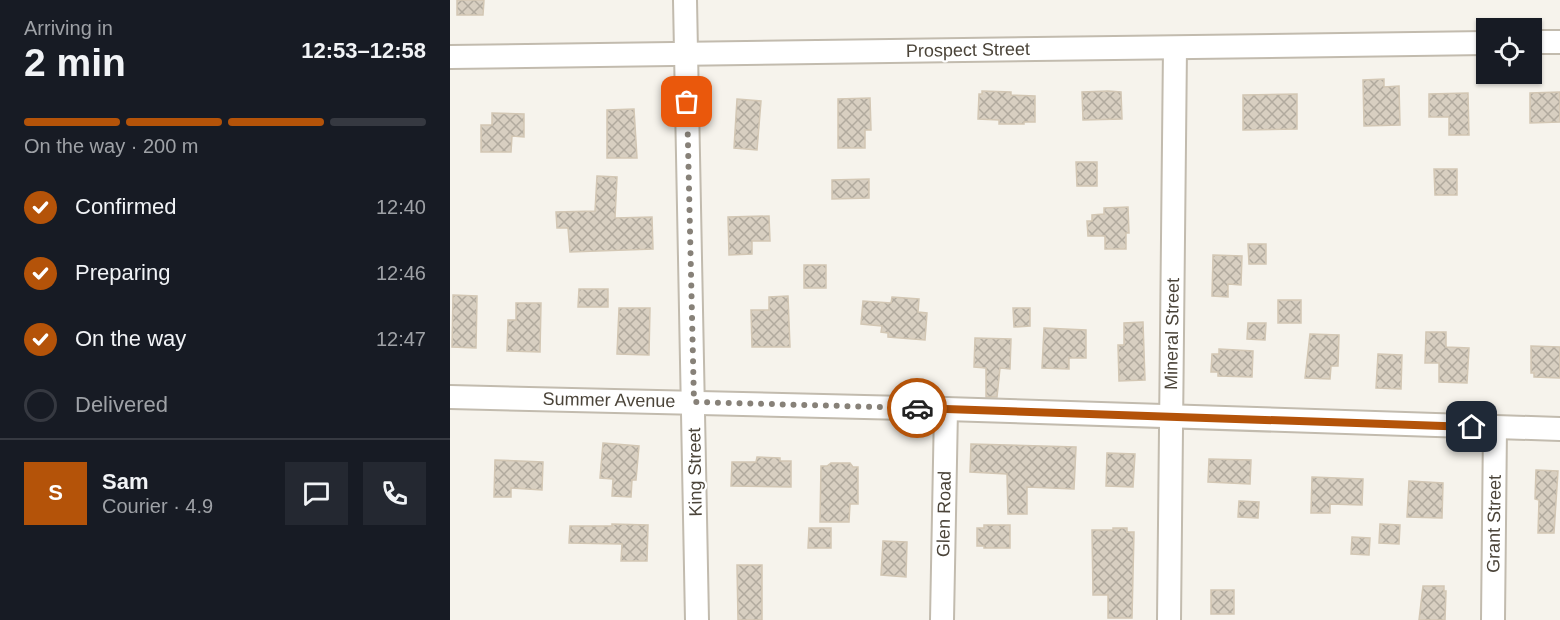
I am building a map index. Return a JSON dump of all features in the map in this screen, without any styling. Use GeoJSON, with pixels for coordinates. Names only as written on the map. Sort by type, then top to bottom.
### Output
{"type":"FeatureCollection","features":[{"type":"Feature","properties":{"kind":"street","name":"King Street"},"geometry":{"type":"LineString","coordinates":[[686,0],[697,620]]}},
{"type":"Feature","properties":{"kind":"street"},"geometry":{"type":"LineString","coordinates":[[1542,42],[1560,42]]}},
{"type":"Feature","properties":{"kind":"street","name":"Prospect Street"},"geometry":{"type":"LineString","coordinates":[[450,57],[1476,43]]}},
{"type":"Feature","properties":{"kind":"street","name":"Mineral Street"},"geometry":{"type":"LineString","coordinates":[[1169,620],[1175,48]]}},
{"type":"Feature","properties":{"kind":"street","name":"Summer Avenue"},"geometry":{"type":"LineString","coordinates":[[450,397],[946,409],[1560,429]]}},
{"type":"Feature","properties":{"kind":"street","name":"Glen Road"},"geometry":{"type":"LineString","coordinates":[[942,620],[946,409]]}},
{"type":"Feature","properties":{"kind":"street","name":"Grant Street"},"geometry":{"type":"LineString","coordinates":[[1493,620],[1495,427]]}},
{"type":"Feature","properties":{"kind":"building"},"geometry":{"type":"Polygon","coordinates":[[[457,0],[484,0],[483,15],[457,15],[457,0]]]}},
{"type":"Feature","properties":{"kind":"building"},"geometry":{"type":"Polygon","coordinates":[[[1384,79],[1384,87],[1399,86],[1400,125],[1364,126],[1363,80],[1384,79]]]}},
{"type":"Feature","properties":{"kind":"building"},"geometry":{"type":"Polygon","coordinates":[[[982,91],[1035,96],[1035,122],[999,124],[999,120],[978,119],[979,94],[982,94],[982,91]]]}},
{"type":"Feature","properties":{"kind":"building"},"geometry":{"type":"Polygon","coordinates":[[[1082,92],[1121,92],[1122,119],[1083,120],[1082,92]]]}},
{"type":"Feature","properties":{"kind":"building"},"geometry":{"type":"Polygon","coordinates":[[[1560,92],[1560,122],[1530,123],[1530,93],[1560,92]]]}},
{"type":"Feature","properties":{"kind":"building"},"geometry":{"type":"Polygon","coordinates":[[[1468,93],[1469,135],[1449,135],[1449,117],[1429,117],[1429,94],[1468,93]]]}},
{"type":"Feature","properties":{"kind":"building"},"geometry":{"type":"Polygon","coordinates":[[[1297,94],[1297,129],[1243,130],[1243,95],[1297,94]]]}},
{"type":"Feature","properties":{"kind":"building"},"geometry":{"type":"Polygon","coordinates":[[[870,98],[871,130],[865,130],[865,148],[838,148],[838,99],[870,98]]]}},
{"type":"Feature","properties":{"kind":"building"},"geometry":{"type":"Polygon","coordinates":[[[737,99],[761,101],[757,150],[734,148],[737,99]]]}},
{"type":"Feature","properties":{"kind":"building"},"geometry":{"type":"Polygon","coordinates":[[[634,109],[637,158],[607,158],[607,110],[634,109]]]}},
{"type":"Feature","properties":{"kind":"building"},"geometry":{"type":"Polygon","coordinates":[[[492,113],[524,114],[524,137],[512,136],[511,152],[481,152],[481,125],[492,125],[492,113]]]}},
{"type":"Feature","properties":{"kind":"building"},"geometry":{"type":"Polygon","coordinates":[[[1076,162],[1097,162],[1097,186],[1077,186],[1076,162]]]}},
{"type":"Feature","properties":{"kind":"building"},"geometry":{"type":"Polygon","coordinates":[[[1434,169],[1457,169],[1457,195],[1435,195],[1434,169]]]}},
{"type":"Feature","properties":{"kind":"building"},"geometry":{"type":"Polygon","coordinates":[[[597,176],[617,177],[615,218],[652,217],[653,249],[570,252],[568,228],[557,228],[556,212],[595,211],[597,176]]]}},
{"type":"Feature","properties":{"kind":"building"},"geometry":{"type":"Polygon","coordinates":[[[869,179],[869,198],[832,199],[832,180],[869,179]]]}},
{"type":"Feature","properties":{"kind":"building"},"geometry":{"type":"Polygon","coordinates":[[[1128,207],[1129,233],[1126,233],[1126,249],[1105,249],[1105,236],[1088,236],[1087,221],[1092,221],[1092,215],[1104,214],[1104,208],[1128,207]]]}},
{"type":"Feature","properties":{"kind":"building"},"geometry":{"type":"Polygon","coordinates":[[[769,216],[770,241],[752,241],[752,254],[729,255],[728,217],[769,216]]]}},
{"type":"Feature","properties":{"kind":"building"},"geometry":{"type":"Polygon","coordinates":[[[1248,244],[1266,244],[1266,264],[1249,264],[1248,244]]]}},
{"type":"Feature","properties":{"kind":"building"},"geometry":{"type":"Polygon","coordinates":[[[1213,255],[1242,256],[1241,285],[1228,284],[1228,297],[1212,296],[1213,255]]]}},
{"type":"Feature","properties":{"kind":"building"},"geometry":{"type":"Polygon","coordinates":[[[804,265],[826,265],[826,288],[804,288],[804,265]]]}},
{"type":"Feature","properties":{"kind":"building"},"geometry":{"type":"Polygon","coordinates":[[[579,289],[608,289],[608,307],[578,307],[579,289]]]}},
{"type":"Feature","properties":{"kind":"building"},"geometry":{"type":"Polygon","coordinates":[[[453,295],[477,296],[476,348],[452,347],[453,295]]]}},
{"type":"Feature","properties":{"kind":"building"},"geometry":{"type":"Polygon","coordinates":[[[788,296],[790,347],[752,347],[751,310],[769,310],[769,297],[788,296]]]}},
{"type":"Feature","properties":{"kind":"building"},"geometry":{"type":"Polygon","coordinates":[[[892,297],[919,299],[918,312],[927,313],[925,340],[888,337],[888,333],[881,332],[882,326],[861,324],[863,301],[891,303],[892,297]]]}},
{"type":"Feature","properties":{"kind":"building"},"geometry":{"type":"Polygon","coordinates":[[[1278,300],[1301,300],[1301,323],[1278,323],[1278,300]]]}},
{"type":"Feature","properties":{"kind":"building"},"geometry":{"type":"Polygon","coordinates":[[[516,303],[541,303],[540,352],[507,351],[508,320],[516,320],[516,303]]]}},
{"type":"Feature","properties":{"kind":"building"},"geometry":{"type":"Polygon","coordinates":[[[619,308],[650,308],[649,355],[617,354],[619,308]]]}},
{"type":"Feature","properties":{"kind":"building"},"geometry":{"type":"Polygon","coordinates":[[[1013,308],[1030,308],[1030,326],[1014,327],[1013,308]]]}},
{"type":"Feature","properties":{"kind":"building"},"geometry":{"type":"Polygon","coordinates":[[[1143,322],[1145,380],[1119,381],[1118,345],[1124,345],[1124,323],[1143,322]]]}},
{"type":"Feature","properties":{"kind":"building"},"geometry":{"type":"Polygon","coordinates":[[[1248,323],[1266,323],[1265,340],[1247,339],[1248,323]]]}},
{"type":"Feature","properties":{"kind":"building"},"geometry":{"type":"Polygon","coordinates":[[[1044,328],[1086,330],[1086,358],[1069,358],[1069,369],[1042,368],[1044,328]]]}},
{"type":"Feature","properties":{"kind":"building"},"geometry":{"type":"Polygon","coordinates":[[[1426,332],[1446,332],[1446,347],[1469,348],[1467,383],[1439,382],[1439,363],[1425,363],[1426,332]]]}},
{"type":"Feature","properties":{"kind":"building"},"geometry":{"type":"Polygon","coordinates":[[[1310,334],[1339,335],[1338,366],[1331,366],[1330,379],[1305,378],[1310,334]]]}},
{"type":"Feature","properties":{"kind":"building"},"geometry":{"type":"Polygon","coordinates":[[[975,338],[1011,339],[1010,369],[1000,368],[997,397],[986,397],[986,368],[974,367],[975,338]]]}},
{"type":"Feature","properties":{"kind":"building"},"geometry":{"type":"Polygon","coordinates":[[[1531,346],[1560,347],[1560,378],[1534,377],[1534,373],[1531,373],[1531,346]]]}},
{"type":"Feature","properties":{"kind":"building"},"geometry":{"type":"Polygon","coordinates":[[[1219,349],[1253,351],[1252,377],[1218,376],[1218,372],[1211,372],[1212,354],[1219,354],[1219,349]]]}},
{"type":"Feature","properties":{"kind":"building"},"geometry":{"type":"Polygon","coordinates":[[[1378,354],[1402,355],[1401,389],[1376,388],[1378,354]]]}},
{"type":"Feature","properties":{"kind":"building"},"geometry":{"type":"Polygon","coordinates":[[[603,443],[639,446],[636,480],[632,480],[631,497],[612,496],[613,479],[600,478],[603,443]]]}},
{"type":"Feature","properties":{"kind":"building"},"geometry":{"type":"Polygon","coordinates":[[[971,444],[1076,447],[1074,489],[1027,487],[1027,514],[1008,514],[1007,474],[970,472],[971,444]]]}},
{"type":"Feature","properties":{"kind":"building"},"geometry":{"type":"Polygon","coordinates":[[[1107,453],[1135,454],[1133,487],[1106,486],[1107,453]]]}},
{"type":"Feature","properties":{"kind":"building"},"geometry":{"type":"Polygon","coordinates":[[[757,457],[791,461],[791,487],[731,486],[732,462],[756,462],[757,457]]]}},
{"type":"Feature","properties":{"kind":"building"},"geometry":{"type":"Polygon","coordinates":[[[1209,459],[1251,460],[1250,484],[1208,482],[1209,459]]]}},
{"type":"Feature","properties":{"kind":"building"},"geometry":{"type":"Polygon","coordinates":[[[495,460],[543,462],[542,490],[511,488],[511,497],[494,497],[495,460]]]}},
{"type":"Feature","properties":{"kind":"building"},"geometry":{"type":"Polygon","coordinates":[[[831,463],[850,463],[853,467],[858,467],[858,504],[850,504],[849,522],[820,522],[821,466],[831,463]]]}},
{"type":"Feature","properties":{"kind":"building"},"geometry":{"type":"Polygon","coordinates":[[[1536,470],[1558,471],[1554,533],[1538,533],[1539,500],[1535,499],[1536,470]]]}},
{"type":"Feature","properties":{"kind":"building"},"geometry":{"type":"Polygon","coordinates":[[[1312,477],[1363,479],[1362,505],[1330,504],[1330,513],[1311,513],[1312,477]]]}},
{"type":"Feature","properties":{"kind":"building"},"geometry":{"type":"Polygon","coordinates":[[[1409,481],[1443,483],[1442,518],[1407,517],[1409,481]]]}},
{"type":"Feature","properties":{"kind":"building"},"geometry":{"type":"Polygon","coordinates":[[[1239,501],[1259,502],[1258,518],[1238,517],[1239,501]]]}},
{"type":"Feature","properties":{"kind":"building"},"geometry":{"type":"Polygon","coordinates":[[[612,524],[648,525],[647,561],[621,561],[622,544],[569,543],[570,526],[612,526],[612,524]]]}},
{"type":"Feature","properties":{"kind":"building"},"geometry":{"type":"Polygon","coordinates":[[[1380,524],[1400,525],[1399,544],[1379,543],[1380,524]]]}},
{"type":"Feature","properties":{"kind":"building"},"geometry":{"type":"Polygon","coordinates":[[[984,525],[1010,525],[1010,548],[977,546],[977,528],[984,528],[984,525]]]}},
{"type":"Feature","properties":{"kind":"building"},"geometry":{"type":"Polygon","coordinates":[[[809,528],[831,528],[831,548],[808,548],[809,528]]]}},
{"type":"Feature","properties":{"kind":"building"},"geometry":{"type":"Polygon","coordinates":[[[1113,528],[1127,528],[1127,532],[1134,532],[1132,618],[1108,618],[1108,595],[1093,595],[1092,530],[1113,530],[1113,528]]]}},
{"type":"Feature","properties":{"kind":"building"},"geometry":{"type":"Polygon","coordinates":[[[1352,537],[1370,538],[1369,555],[1351,554],[1352,537]]]}},
{"type":"Feature","properties":{"kind":"building"},"geometry":{"type":"Polygon","coordinates":[[[883,541],[907,542],[906,577],[881,575],[883,541]]]}},
{"type":"Feature","properties":{"kind":"building"},"geometry":{"type":"Polygon","coordinates":[[[737,565],[762,565],[762,620],[738,620],[737,565]]]}},
{"type":"Feature","properties":{"kind":"building"},"geometry":{"type":"Polygon","coordinates":[[[1423,586],[1444,586],[1444,591],[1446,591],[1445,620],[1419,620],[1423,586]]]}},
{"type":"Feature","properties":{"kind":"building"},"geometry":{"type":"Polygon","coordinates":[[[1211,590],[1234,590],[1234,614],[1211,614],[1211,590]]]}},
{"type":"Feature","properties":{"kind":"way so far"},"geometry":{"type":"LineString","coordinates":[[687,102],[694,402],[917,408]]}},
{"type":"Feature","properties":{"kind":"route"},"geometry":{"type":"LineString","coordinates":[[917,408],[1472,427]]}}]}
